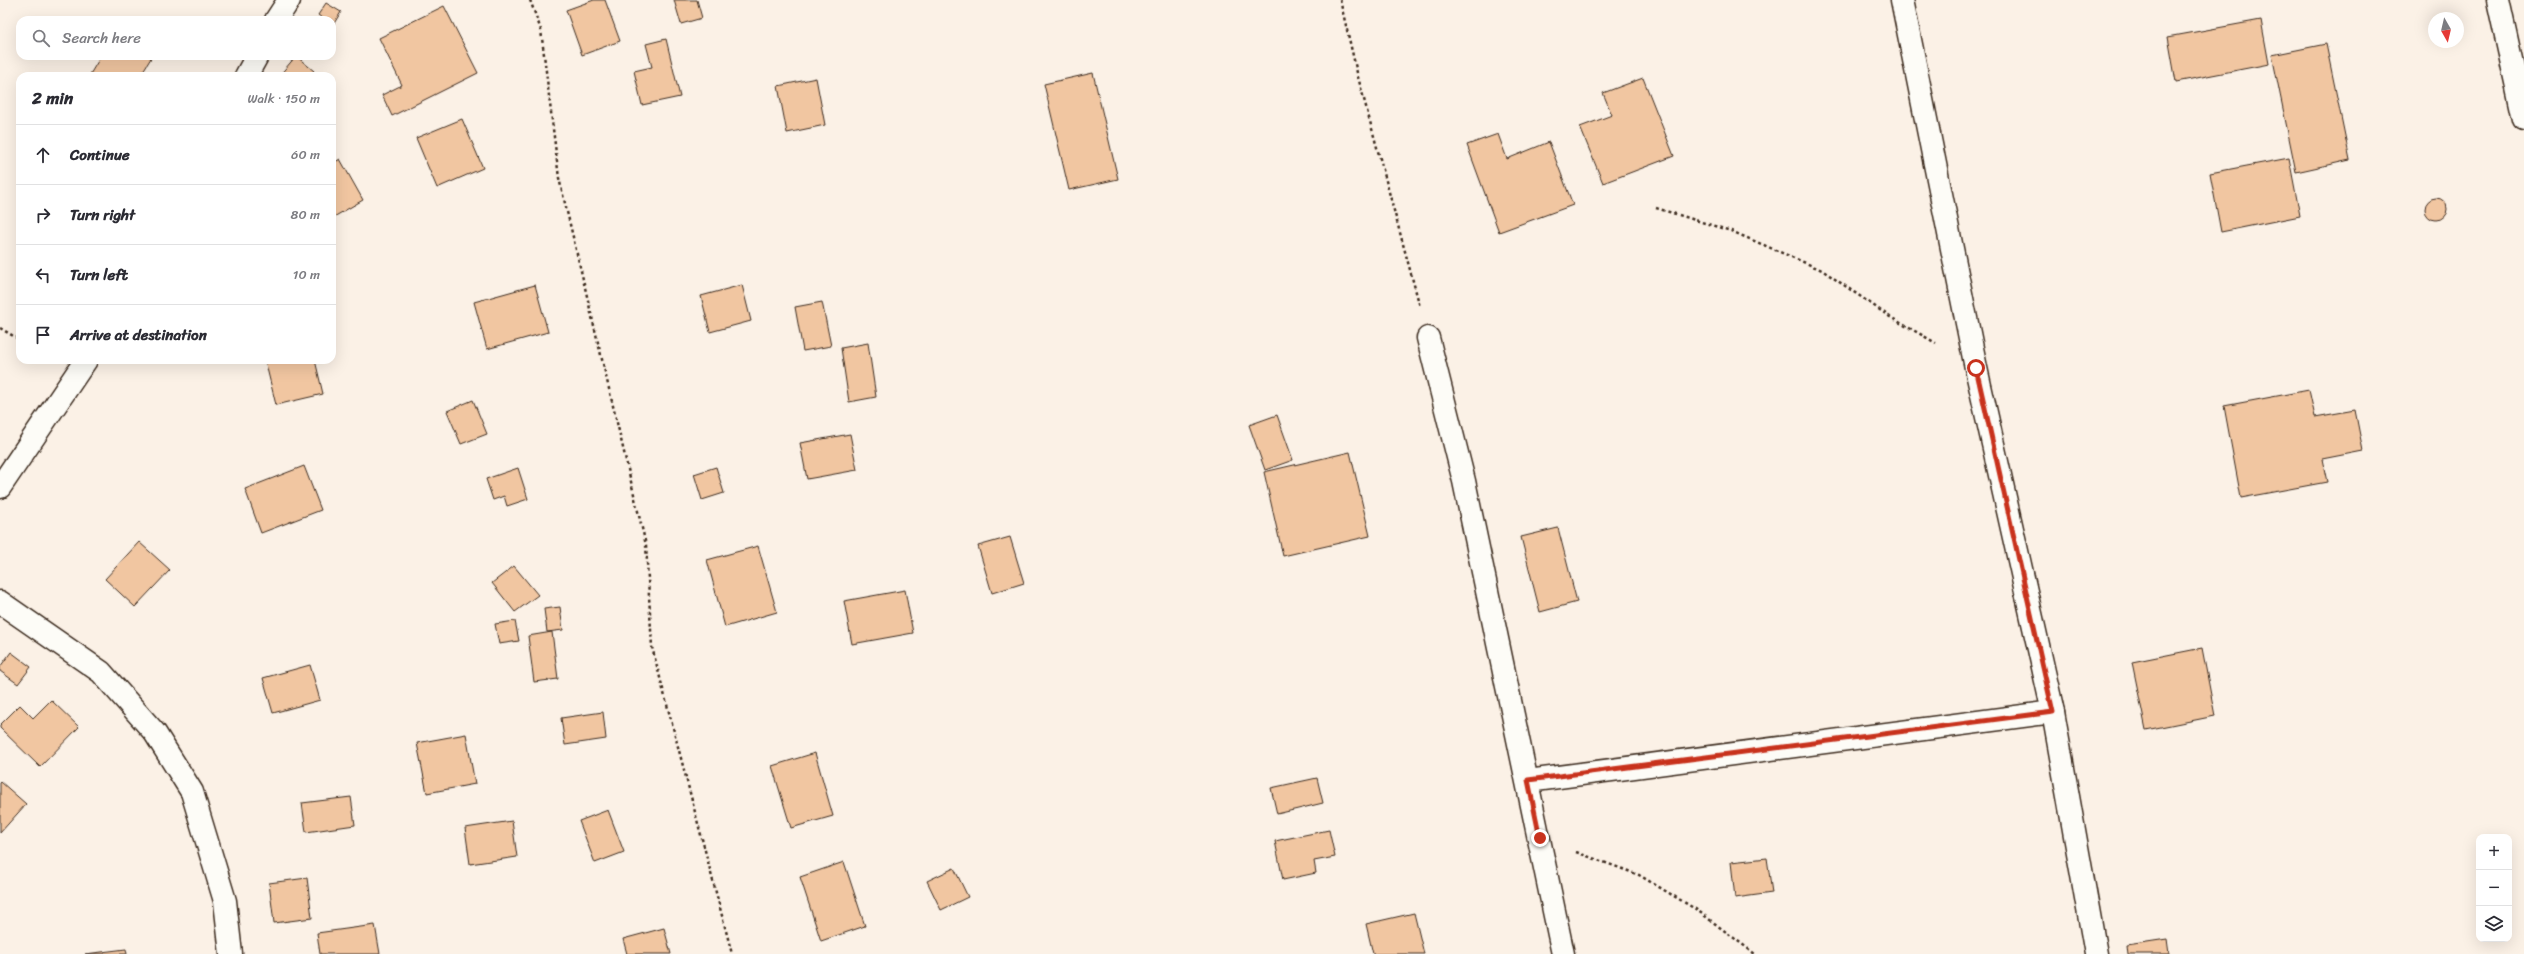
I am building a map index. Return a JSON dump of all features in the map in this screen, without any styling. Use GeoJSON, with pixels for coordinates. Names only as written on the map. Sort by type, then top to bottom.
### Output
{"type":"FeatureCollection","features":[{"type":"Feature","properties":{"kind":"street"},"geometry":{"type":"LineString","coordinates":[[279,16],[289,0]]}},
{"type":"Feature","properties":{"kind":"street"},"geometry":{"type":"LineString","coordinates":[[1902,0],[1976,368],[2053,712],[2096,954]]}},
{"type":"Feature","properties":{"kind":"street"},"geometry":{"type":"LineString","coordinates":[[2498,0],[2524,119]]}},
{"type":"Feature","properties":{"kind":"street"},"geometry":{"type":"LineString","coordinates":[[248,72],[255,60]]}},
{"type":"Feature","properties":{"kind":"street"},"geometry":{"type":"LineString","coordinates":[[1428,338],[1464,481],[1528,780],[1563,954]]}},
{"type":"Feature","properties":{"kind":"street"},"geometry":{"type":"LineString","coordinates":[[0,487],[83,364]]}},
{"type":"Feature","properties":{"kind":"street"},"geometry":{"type":"LineString","coordinates":[[0,602],[102,672],[156,733],[192,792],[224,901],[231,954]]}},
{"type":"Feature","properties":{"kind":"street"},"geometry":{"type":"LineString","coordinates":[[1528,780],[2053,712]]}},
{"type":"Feature","properties":{"kind":"path"},"geometry":{"type":"LineString","coordinates":[[530,0],[541,30],[559,178],[646,545],[652,647],[732,954]]}},
{"type":"Feature","properties":{"kind":"path"},"geometry":{"type":"LineString","coordinates":[[1340,0],[1358,77],[1428,338]]}},
{"type":"Feature","properties":{"kind":"path"},"geometry":{"type":"LineString","coordinates":[[1656,208],[1730,231],[1822,270],[1890,317],[1976,368]]}},
{"type":"Feature","properties":{"kind":"path"},"geometry":{"type":"LineString","coordinates":[[0,328],[16,338]]}},
{"type":"Feature","properties":{"kind":"path"},"geometry":{"type":"LineString","coordinates":[[1540,838],[1639,875],[1697,910],[1755,954]]}},
{"type":"Feature","properties":{"kind":"building"},"geometry":{"type":"Polygon","coordinates":[[[594,0],[605,0],[620,41],[582,55],[566,10],[594,0]]]}},
{"type":"Feature","properties":{"kind":"building"},"geometry":{"type":"Polygon","coordinates":[[[674,0],[697,0],[702,18],[681,24],[674,0]]]}},
{"type":"Feature","properties":{"kind":"building"},"geometry":{"type":"Polygon","coordinates":[[[326,3],[341,12],[336,20],[336,16],[318,15],[326,3]]]}},
{"type":"Feature","properties":{"kind":"building"},"geometry":{"type":"Polygon","coordinates":[[[444,6],[478,73],[392,116],[382,95],[402,85],[379,38],[444,6]]]}},
{"type":"Feature","properties":{"kind":"building"},"geometry":{"type":"Polygon","coordinates":[[[2261,20],[2269,64],[2176,82],[2168,37],[2261,20]]]}},
{"type":"Feature","properties":{"kind":"building"},"geometry":{"type":"Polygon","coordinates":[[[666,39],[680,97],[642,105],[634,71],[652,67],[646,44],[666,39]]]}},
{"type":"Feature","properties":{"kind":"building"},"geometry":{"type":"Polygon","coordinates":[[[2326,44],[2350,160],[2296,172],[2272,55],[2326,44]]]}},
{"type":"Feature","properties":{"kind":"building"},"geometry":{"type":"Polygon","coordinates":[[[99,60],[150,60],[142,72],[91,72],[99,60]]]}},
{"type":"Feature","properties":{"kind":"building"},"geometry":{"type":"Polygon","coordinates":[[[293,60],[301,60],[314,71],[313,72],[282,72],[293,60]]]}},
{"type":"Feature","properties":{"kind":"building"},"geometry":{"type":"Polygon","coordinates":[[[1093,73],[1118,179],[1069,190],[1044,84],[1093,73]]]}},
{"type":"Feature","properties":{"kind":"building"},"geometry":{"type":"Polygon","coordinates":[[[816,78],[825,125],[787,133],[778,86],[816,78]]]}},
{"type":"Feature","properties":{"kind":"building"},"geometry":{"type":"Polygon","coordinates":[[[1643,78],[1674,156],[1603,183],[1580,127],[1612,115],[1603,93],[1643,78]]]}},
{"type":"Feature","properties":{"kind":"building"},"geometry":{"type":"Polygon","coordinates":[[[462,119],[483,168],[437,188],[416,138],[462,119]]]}},
{"type":"Feature","properties":{"kind":"building"},"geometry":{"type":"Polygon","coordinates":[[[1498,134],[1507,159],[1549,142],[1573,205],[1499,232],[1467,145],[1498,134]]]}},
{"type":"Feature","properties":{"kind":"building"},"geometry":{"type":"Polygon","coordinates":[[[2289,158],[2300,216],[2221,232],[2210,173],[2289,158]]]}},
{"type":"Feature","properties":{"kind":"building"},"geometry":{"type":"Polygon","coordinates":[[[340,159],[363,200],[336,216],[336,162],[340,159]]]}},
{"type":"Feature","properties":{"kind":"building"},"geometry":{"type":"Polygon","coordinates":[[[2436,198],[2444,201],[2447,209],[2444,217],[2436,220],[2428,217],[2425,209],[2428,201],[2436,198]]]}},
{"type":"Feature","properties":{"kind":"building"},"geometry":{"type":"Polygon","coordinates":[[[535,285],[548,332],[487,349],[474,302],[535,285]]]}},
{"type":"Feature","properties":{"kind":"building"},"geometry":{"type":"Polygon","coordinates":[[[742,285],[751,321],[710,332],[701,296],[742,285]]]}},
{"type":"Feature","properties":{"kind":"building"},"geometry":{"type":"Polygon","coordinates":[[[822,302],[831,346],[803,351],[795,307],[822,302]]]}},
{"type":"Feature","properties":{"kind":"building"},"geometry":{"type":"Polygon","coordinates":[[[868,343],[876,397],[849,402],[841,348],[868,343]]]}},
{"type":"Feature","properties":{"kind":"building"},"geometry":{"type":"Polygon","coordinates":[[[266,364],[316,364],[323,394],[276,405],[266,364]]]}},
{"type":"Feature","properties":{"kind":"building"},"geometry":{"type":"Polygon","coordinates":[[[2309,390],[2315,417],[2355,410],[2363,451],[2322,459],[2327,482],[2241,498],[2224,406],[2309,390]]]}},
{"type":"Feature","properties":{"kind":"building"},"geometry":{"type":"Polygon","coordinates":[[[473,400],[487,434],[461,444],[447,411],[473,400]]]}},
{"type":"Feature","properties":{"kind":"building"},"geometry":{"type":"Polygon","coordinates":[[[1277,415],[1293,460],[1265,470],[1249,425],[1277,415]]]}},
{"type":"Feature","properties":{"kind":"building"},"geometry":{"type":"Polygon","coordinates":[[[850,434],[857,470],[807,479],[800,443],[850,434]]]}},
{"type":"Feature","properties":{"kind":"building"},"geometry":{"type":"Polygon","coordinates":[[[1350,452],[1370,536],[1283,556],[1264,472],[1350,452]]]}},
{"type":"Feature","properties":{"kind":"building"},"geometry":{"type":"Polygon","coordinates":[[[304,466],[321,510],[261,533],[245,489],[304,466]]]}},
{"type":"Feature","properties":{"kind":"building"},"geometry":{"type":"Polygon","coordinates":[[[716,467],[724,493],[702,500],[694,474],[716,467]]]}},
{"type":"Feature","properties":{"kind":"building"},"geometry":{"type":"Polygon","coordinates":[[[518,468],[528,499],[507,506],[504,496],[493,500],[486,479],[518,468]]]}},
{"type":"Feature","properties":{"kind":"building"},"geometry":{"type":"Polygon","coordinates":[[[1558,528],[1577,602],[1540,612],[1521,537],[1558,528]]]}},
{"type":"Feature","properties":{"kind":"building"},"geometry":{"type":"Polygon","coordinates":[[[1010,537],[1024,583],[992,593],[978,546],[1010,537]]]}},
{"type":"Feature","properties":{"kind":"building"},"geometry":{"type":"Polygon","coordinates":[[[139,542],[170,570],[135,607],[105,579],[139,542]]]}},
{"type":"Feature","properties":{"kind":"building"},"geometry":{"type":"Polygon","coordinates":[[[758,546],[777,612],[725,627],[707,560],[758,546]]]}},
{"type":"Feature","properties":{"kind":"building"},"geometry":{"type":"Polygon","coordinates":[[[514,566],[538,595],[515,612],[492,583],[514,566]]]}},
{"type":"Feature","properties":{"kind":"building"},"geometry":{"type":"Polygon","coordinates":[[[905,590],[913,633],[852,644],[844,601],[905,590]]]}},
{"type":"Feature","properties":{"kind":"building"},"geometry":{"type":"Polygon","coordinates":[[[560,607],[563,630],[547,632],[544,609],[560,607]]]}},
{"type":"Feature","properties":{"kind":"building"},"geometry":{"type":"Polygon","coordinates":[[[515,621],[519,641],[499,644],[495,624],[515,621]]]}},
{"type":"Feature","properties":{"kind":"building"},"geometry":{"type":"Polygon","coordinates":[[[552,632],[558,679],[534,682],[528,636],[552,632]]]}},
{"type":"Feature","properties":{"kind":"building"},"geometry":{"type":"Polygon","coordinates":[[[2202,648],[2215,716],[2146,730],[2132,662],[2202,648]]]}},
{"type":"Feature","properties":{"kind":"building"},"geometry":{"type":"Polygon","coordinates":[[[11,652],[31,667],[18,684],[0,671],[0,667],[11,652]]]}},
{"type":"Feature","properties":{"kind":"building"},"geometry":{"type":"Polygon","coordinates":[[[310,665],[320,700],[273,713],[263,678],[310,665]]]}},
{"type":"Feature","properties":{"kind":"building"},"geometry":{"type":"Polygon","coordinates":[[[51,700],[79,727],[40,767],[0,728],[0,725],[20,705],[33,718],[51,700]]]}},
{"type":"Feature","properties":{"kind":"building"},"geometry":{"type":"Polygon","coordinates":[[[603,712],[606,739],[565,745],[561,718],[603,712]]]}},
{"type":"Feature","properties":{"kind":"building"},"geometry":{"type":"Polygon","coordinates":[[[466,734],[475,784],[427,793],[417,743],[466,734]]]}},
{"type":"Feature","properties":{"kind":"building"},"geometry":{"type":"Polygon","coordinates":[[[815,753],[833,816],[791,828],[772,766],[815,753]]]}},
{"type":"Feature","properties":{"kind":"building"},"geometry":{"type":"Polygon","coordinates":[[[1317,778],[1323,803],[1277,814],[1271,788],[1317,778]]]}},
{"type":"Feature","properties":{"kind":"building"},"geometry":{"type":"Polygon","coordinates":[[[1,782],[26,804],[0,833],[0,783],[1,782]]]}},
{"type":"Feature","properties":{"kind":"building"},"geometry":{"type":"Polygon","coordinates":[[[351,797],[355,825],[306,832],[302,803],[351,797]]]}},
{"type":"Feature","properties":{"kind":"building"},"geometry":{"type":"Polygon","coordinates":[[[608,810],[624,852],[595,863],[579,821],[608,810]]]}},
{"type":"Feature","properties":{"kind":"building"},"geometry":{"type":"Polygon","coordinates":[[[512,821],[517,857],[470,864],[465,828],[512,821]]]}},
{"type":"Feature","properties":{"kind":"building"},"geometry":{"type":"Polygon","coordinates":[[[1329,830],[1335,857],[1314,861],[1316,873],[1283,880],[1275,841],[1329,830]]]}},
{"type":"Feature","properties":{"kind":"building"},"geometry":{"type":"Polygon","coordinates":[[[1767,858],[1772,893],[1735,898],[1731,862],[1767,858]]]}},
{"type":"Feature","properties":{"kind":"building"},"geometry":{"type":"Polygon","coordinates":[[[844,862],[865,926],[821,941],[800,877],[844,862]]]}},
{"type":"Feature","properties":{"kind":"building"},"geometry":{"type":"Polygon","coordinates":[[[954,868],[968,897],[941,910],[927,881],[954,868]]]}},
{"type":"Feature","properties":{"kind":"building"},"geometry":{"type":"Polygon","coordinates":[[[307,878],[312,918],[274,923],[269,883],[307,878]]]}},
{"type":"Feature","properties":{"kind":"building"},"geometry":{"type":"Polygon","coordinates":[[[1414,913],[1424,954],[1373,954],[1366,924],[1414,913]]]}},
{"type":"Feature","properties":{"kind":"building"},"geometry":{"type":"Polygon","coordinates":[[[375,925],[380,954],[320,954],[317,933],[375,925]]]}},
{"type":"Feature","properties":{"kind":"building"},"geometry":{"type":"Polygon","coordinates":[[[664,928],[671,954],[627,954],[623,939],[664,928]]]}},
{"type":"Feature","properties":{"kind":"building"},"geometry":{"type":"Polygon","coordinates":[[[2167,939],[2169,954],[2128,954],[2127,945],[2167,939]]]}},
{"type":"Feature","properties":{"kind":"building"},"geometry":{"type":"Polygon","coordinates":[[[126,949],[127,954],[85,954],[126,949]]]}},
{"type":"Feature","properties":{"kind":"route"},"geometry":{"type":"LineString","coordinates":[[1540,838],[1528,780],[2053,712],[1976,368]]}}]}
